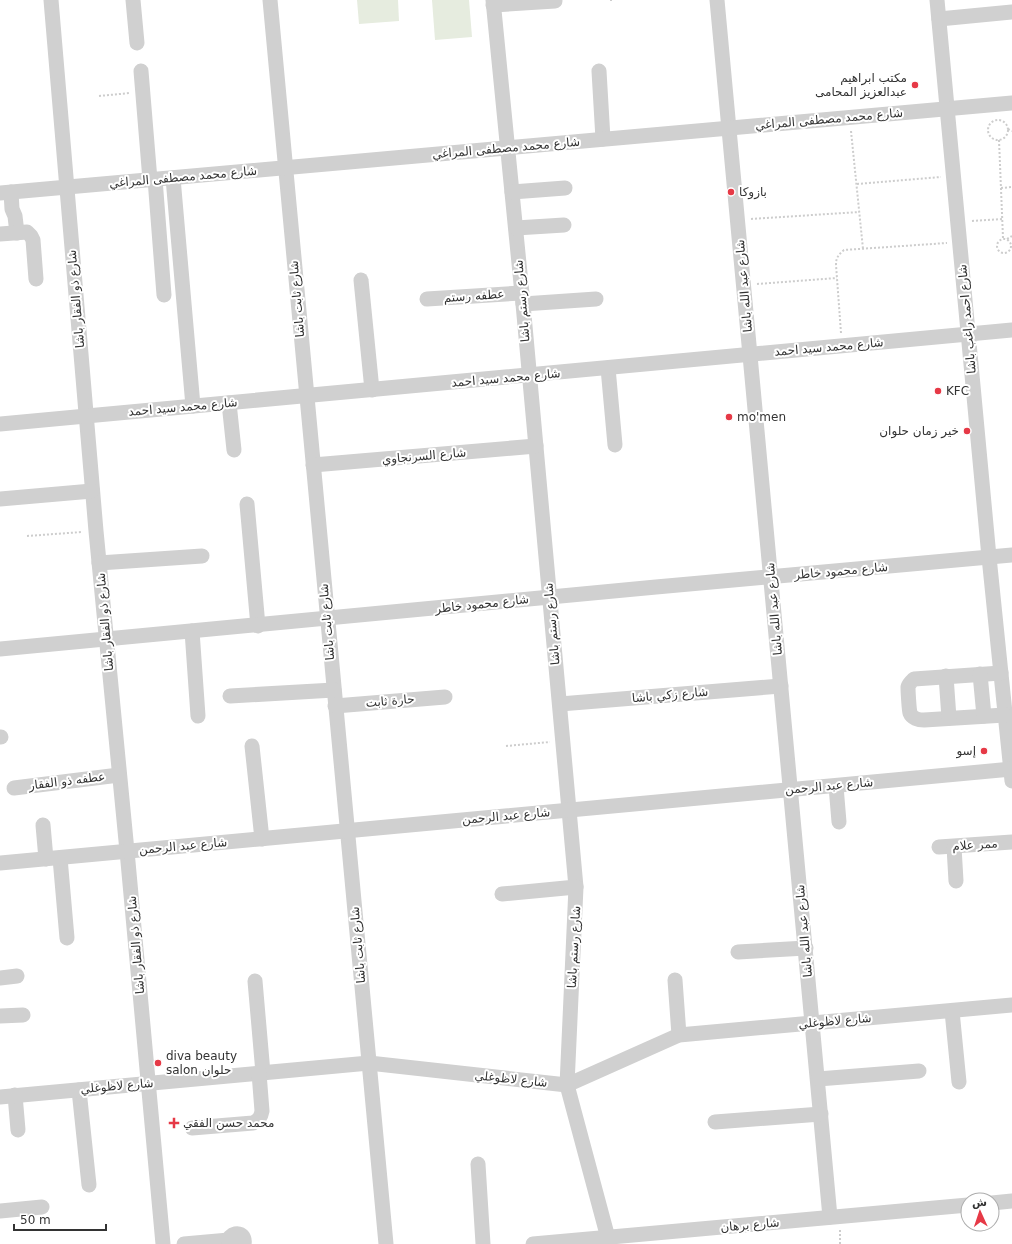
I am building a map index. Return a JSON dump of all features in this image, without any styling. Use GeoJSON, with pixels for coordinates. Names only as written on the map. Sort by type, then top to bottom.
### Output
{"type":"FeatureCollection","features":[{"type":"Feature","properties":{"kind":"street","name":"شارع ذو الفقار باشا"},"geometry":{"type":"LineString","coordinates":[[51,0],[92,492],[163,1244]]}},
{"type":"Feature","properties":{"kind":"street"},"geometry":{"type":"LineString","coordinates":[[133,0],[137,43]]}},
{"type":"Feature","properties":{"kind":"street","name":"شارع ثابت باشا"},"geometry":{"type":"LineString","coordinates":[[270,0],[386,1244]]}},
{"type":"Feature","properties":{"kind":"street","name":"شارع عبد الله باشا"},"geometry":{"type":"LineString","coordinates":[[717,0],[830,1218]]}},
{"type":"Feature","properties":{"kind":"street","name":"شارع احمد راغب باشا"},"geometry":{"type":"LineString","coordinates":[[937,0],[968,334],[1012,773]]}},
{"type":"Feature","properties":{"kind":"street"},"geometry":{"type":"LineString","coordinates":[[493,2],[555,1]]}},
{"type":"Feature","properties":{"kind":"street","name":"شارع رستم باشا"},"geometry":{"type":"LineString","coordinates":[[493,2],[516,228],[576,887],[567,1085],[608,1241]]}},
{"type":"Feature","properties":{"kind":"street"},"geometry":{"type":"LineString","coordinates":[[939,19],[1012,12]]}},
{"type":"Feature","properties":{"kind":"street"},"geometry":{"type":"LineString","coordinates":[[141,71],[164,295]]}},
{"type":"Feature","properties":{"kind":"street"},"geometry":{"type":"LineString","coordinates":[[599,71],[603,139]]}},
{"type":"Feature","properties":{"kind":"street","name":"شارع محمد مصطفى المراغي"},"geometry":{"type":"LineString","coordinates":[[5,193],[1012,103]]}},
{"type":"Feature","properties":{"kind":"street"},"geometry":{"type":"LineString","coordinates":[[173,178],[193,406]]}},
{"type":"Feature","properties":{"kind":"street"},"geometry":{"type":"LineString","coordinates":[[512,192],[565,188]]}},
{"type":"Feature","properties":{"kind":"street"},"geometry":{"type":"LineString","coordinates":[[5,193],[12,211],[10,216],[9,233],[27,232],[33,240],[36,279]]}},
{"type":"Feature","properties":{"kind":"street"},"geometry":{"type":"LineString","coordinates":[[516,228],[564,225]]}},
{"type":"Feature","properties":{"kind":"street"},"geometry":{"type":"LineString","coordinates":[[361,280],[372,390]]}},
{"type":"Feature","properties":{"kind":"street","name":"عطفه رستم"},"geometry":{"type":"LineString","coordinates":[[427,299],[596,299]]}},
{"type":"Feature","properties":{"kind":"street","name":"شارع محمد سيد احمد"},"geometry":{"type":"LineString","coordinates":[[0,424],[1012,330]]}},
{"type":"Feature","properties":{"kind":"street"},"geometry":{"type":"LineString","coordinates":[[608,368],[615,445]]}},
{"type":"Feature","properties":{"kind":"street"},"geometry":{"type":"LineString","coordinates":[[229,403],[234,450]]}},
{"type":"Feature","properties":{"kind":"street","name":"شارع السرنجاوي"},"geometry":{"type":"LineString","coordinates":[[313,465],[536,446]]}},
{"type":"Feature","properties":{"kind":"street"},"geometry":{"type":"LineString","coordinates":[[0,499],[92,492]]}},
{"type":"Feature","properties":{"kind":"street"},"geometry":{"type":"LineString","coordinates":[[247,504],[258,626]]}},
{"type":"Feature","properties":{"kind":"street","name":"شارع محمود خاطر"},"geometry":{"type":"LineString","coordinates":[[0,649],[1012,555]]}},
{"type":"Feature","properties":{"kind":"street"},"geometry":{"type":"LineString","coordinates":[[99,564],[202,556]]}},
{"type":"Feature","properties":{"kind":"street"},"geometry":{"type":"LineString","coordinates":[[192,631],[198,716]]}},
{"type":"Feature","properties":{"kind":"street"},"geometry":{"type":"LineString","coordinates":[[1001,673],[914,679],[908,686],[910,712],[918,720],[1005,715]]}},
{"type":"Feature","properties":{"kind":"street"},"geometry":{"type":"LineString","coordinates":[[980,674],[984,716]]}},
{"type":"Feature","properties":{"kind":"street"},"geometry":{"type":"LineString","coordinates":[[946,676],[949,718]]}},
{"type":"Feature","properties":{"kind":"street","name":"شارع زكي باشا"},"geometry":{"type":"LineString","coordinates":[[560,704],[781,686]]}},
{"type":"Feature","properties":{"kind":"street"},"geometry":{"type":"LineString","coordinates":[[230,696],[334,690]]}},
{"type":"Feature","properties":{"kind":"street","name":"حارة ثابت"},"geometry":{"type":"LineString","coordinates":[[335,706],[445,697]]}},
{"type":"Feature","properties":{"kind":"street"},"geometry":{"type":"LineString","coordinates":[[252,746],[262,839]]}},
{"type":"Feature","properties":{"kind":"street","name":"شارع عبد الرحمن"},"geometry":{"type":"LineString","coordinates":[[0,863],[791,790],[1012,773]]}},
{"type":"Feature","properties":{"kind":"street","name":"عطفه ذو الفقار"},"geometry":{"type":"LineString","coordinates":[[14,788],[119,775]]}},
{"type":"Feature","properties":{"kind":"street"},"geometry":{"type":"LineString","coordinates":[[836,786],[839,822]]}},
{"type":"Feature","properties":{"kind":"street"},"geometry":{"type":"LineString","coordinates":[[43,825],[53,858],[67,938]]}},
{"type":"Feature","properties":{"kind":"street","name":"ممر علام"},"geometry":{"type":"LineString","coordinates":[[939,847],[1012,842]]}},
{"type":"Feature","properties":{"kind":"street"},"geometry":{"type":"LineString","coordinates":[[954,847],[956,881]]}},
{"type":"Feature","properties":{"kind":"street"},"geometry":{"type":"LineString","coordinates":[[502,894],[576,887]]}},
{"type":"Feature","properties":{"kind":"street"},"geometry":{"type":"LineString","coordinates":[[738,952],[806,948]]}},
{"type":"Feature","properties":{"kind":"street"},"geometry":{"type":"LineString","coordinates":[[0,978],[17,976]]}},
{"type":"Feature","properties":{"kind":"street"},"geometry":{"type":"LineString","coordinates":[[675,980],[679,1035]]}},
{"type":"Feature","properties":{"kind":"street"},"geometry":{"type":"LineString","coordinates":[[192,1128],[253,1123],[261,1116],[261,1073],[255,981]]}},
{"type":"Feature","properties":{"kind":"street","name":"شارع لاظوغلي"},"geometry":{"type":"LineString","coordinates":[[0,1097],[369,1063],[567,1085],[679,1035],[1012,1005]]}},
{"type":"Feature","properties":{"kind":"street"},"geometry":{"type":"LineString","coordinates":[[952,1010],[959,1082]]}},
{"type":"Feature","properties":{"kind":"street"},"geometry":{"type":"LineString","coordinates":[[0,1016],[23,1015]]}},
{"type":"Feature","properties":{"kind":"street"},"geometry":{"type":"LineString","coordinates":[[818,1079],[919,1071]]}},
{"type":"Feature","properties":{"kind":"street"},"geometry":{"type":"LineString","coordinates":[[79,1090],[88,1185]]}},
{"type":"Feature","properties":{"kind":"street"},"geometry":{"type":"LineString","coordinates":[[15,1095],[18,1130]]}},
{"type":"Feature","properties":{"kind":"street"},"geometry":{"type":"LineString","coordinates":[[715,1122],[821,1114]]}},
{"type":"Feature","properties":{"kind":"street"},"geometry":{"type":"LineString","coordinates":[[478,1164],[483,1244]]}},
{"type":"Feature","properties":{"kind":"street"},"geometry":{"type":"LineString","coordinates":[[1000,1202],[1012,1201]]}},
{"type":"Feature","properties":{"kind":"street","name":"شارع برهان"},"geometry":{"type":"LineString","coordinates":[[533,1244],[608,1241],[960,1206]]}},
{"type":"Feature","properties":{"kind":"street"},"geometry":{"type":"LineString","coordinates":[[0,1211],[42,1207]]}},
{"type":"Feature","properties":{"kind":"street"},"geometry":{"type":"LineString","coordinates":[[184,1244],[229,1242],[232,1234],[240,1233],[245,1239],[244,1244]]}},
{"type":"Feature","properties":{"kind":"path"},"geometry":{"type":"LineString","coordinates":[[99,96],[143,91]]}},
{"type":"Feature","properties":{"kind":"path"},"geometry":{"type":"LineString","coordinates":[[850,118],[863,249]]}},
{"type":"Feature","properties":{"kind":"path"},"geometry":{"type":"LineString","coordinates":[[1008,129],[1004,138],[999,140],[988,134],[989,125],[996,120],[1000,120],[1007,125],[1008,129],[1012,131]]}},
{"type":"Feature","properties":{"kind":"path"},"geometry":{"type":"LineString","coordinates":[[999,140],[1003,238]]}},
{"type":"Feature","properties":{"kind":"path"},"geometry":{"type":"LineString","coordinates":[[857,184],[954,176]]}},
{"type":"Feature","properties":{"kind":"path"},"geometry":{"type":"LineString","coordinates":[[1001,188],[1012,187]]}},
{"type":"Feature","properties":{"kind":"path"},"geometry":{"type":"LineString","coordinates":[[738,220],[859,212]]}},
{"type":"Feature","properties":{"kind":"path"},"geometry":{"type":"LineString","coordinates":[[958,222],[1002,219]]}},
{"type":"Feature","properties":{"kind":"path"},"geometry":{"type":"LineString","coordinates":[[1007,239],[1012,236]]}},
{"type":"Feature","properties":{"kind":"path"},"geometry":{"type":"LineString","coordinates":[[1003,238],[1007,239],[1011,245],[1008,252],[1000,252],[996,246],[1003,238]]}},
{"type":"Feature","properties":{"kind":"path"},"geometry":{"type":"LineString","coordinates":[[842,346],[836,259],[839,254],[844,250],[960,242]]}},
{"type":"Feature","properties":{"kind":"path"},"geometry":{"type":"LineString","coordinates":[[744,285],[837,278]]}},
{"type":"Feature","properties":{"kind":"path"},"geometry":{"type":"LineString","coordinates":[[28,536],[96,532]]}},
{"type":"Feature","properties":{"kind":"path"},"geometry":{"type":"LineString","coordinates":[[506,746],[563,741]]}},
{"type":"Feature","properties":{"kind":"shaded area"},"geometry":{"type":"Polygon","coordinates":[[[357,0],[398,0],[399,21],[359,24],[357,0]]]}},
{"type":"Feature","properties":{"kind":"shaded area"},"geometry":{"type":"Polygon","coordinates":[[[432,0],[469,0],[472,37],[435,40],[432,0]]]}},
{"type":"Feature","properties":{"kind":"place","name":"مكتب ابراهيم عبدالعزيز المحامى"},"geometry":{"type":"Point","coordinates":[915,85]}},
{"type":"Feature","properties":{"kind":"place","name":"بازوكا"},"geometry":{"type":"Point","coordinates":[731,192]}},
{"type":"Feature","properties":{"kind":"place","name":"KFC"},"geometry":{"type":"Point","coordinates":[938,391]}},
{"type":"Feature","properties":{"kind":"place","name":"mo'men"},"geometry":{"type":"Point","coordinates":[729,417]}},
{"type":"Feature","properties":{"kind":"place","name":"خير زمان حلوان"},"geometry":{"type":"Point","coordinates":[967,431]}},
{"type":"Feature","properties":{"kind":"place","name":"إسو"},"geometry":{"type":"Point","coordinates":[984,751]}},
{"type":"Feature","properties":{"kind":"place","name":"diva beauty salon حلوان"},"geometry":{"type":"Point","coordinates":[158,1063]}},
{"type":"Feature","properties":{"kind":"place","name":"محمد حسن الفقي"},"geometry":{"type":"Point","coordinates":[174,1123]}}]}
